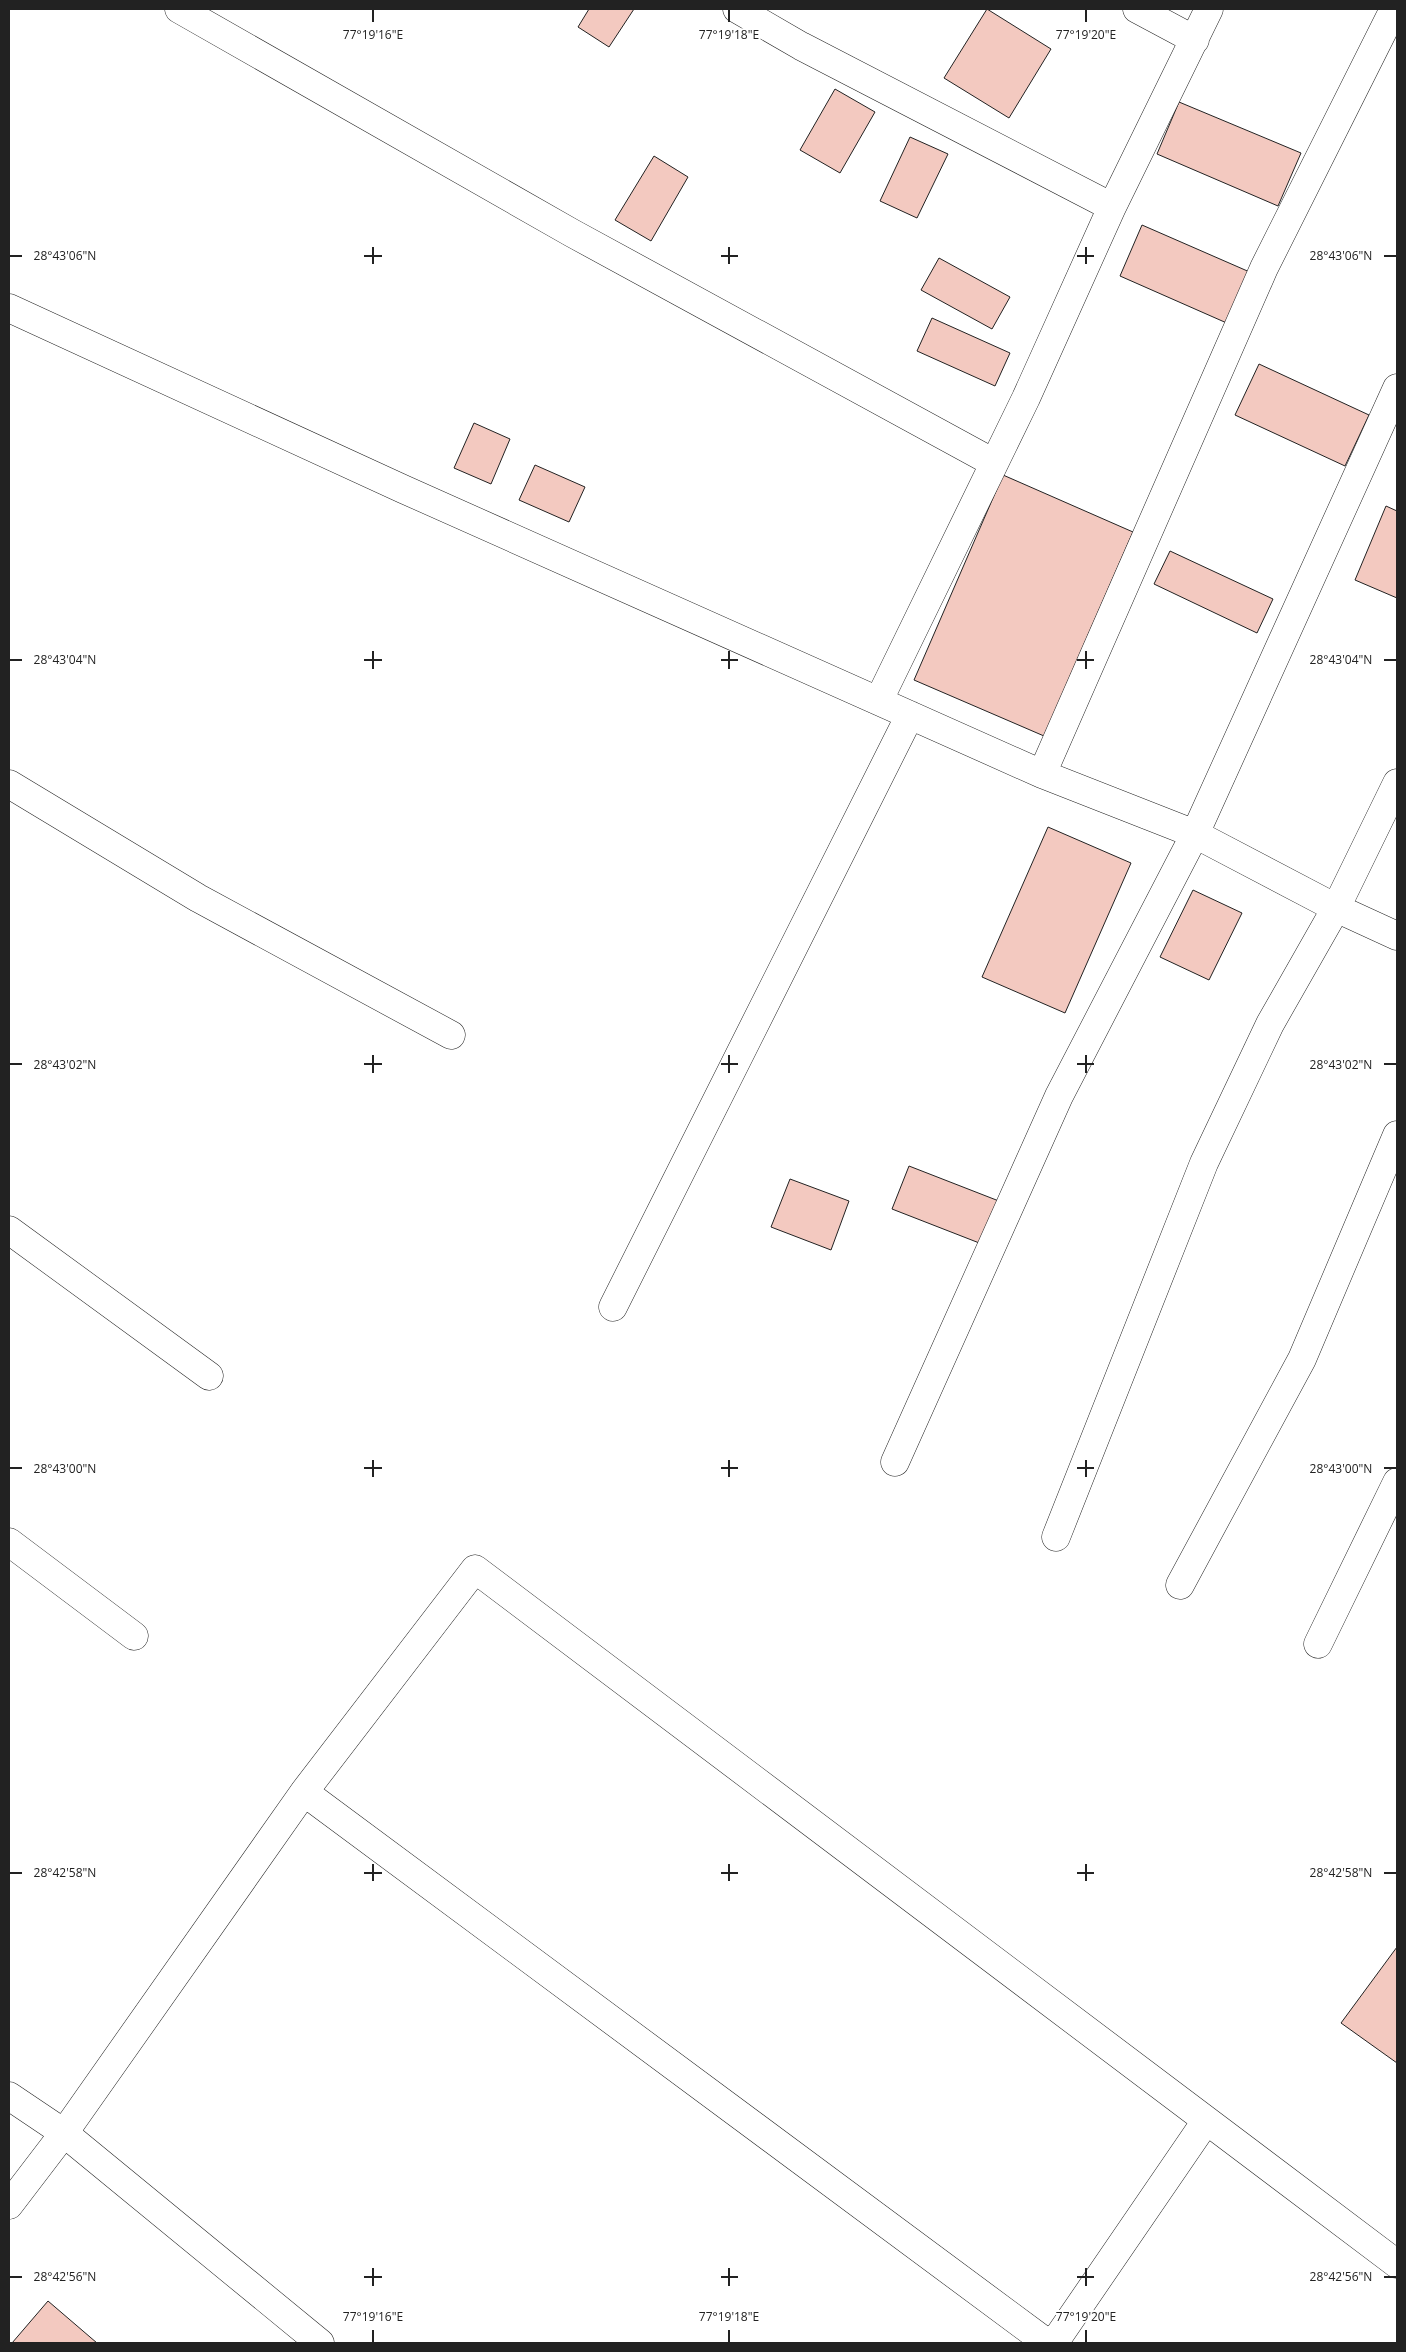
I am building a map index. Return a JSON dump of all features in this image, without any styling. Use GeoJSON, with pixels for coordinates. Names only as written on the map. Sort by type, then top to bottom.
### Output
{"type":"FeatureCollection","features":[{"type":"Feature","properties":{"kind":"street"},"geometry":{"type":"LineString","coordinates":[[179,9],[572,233],[994,463]]}},
{"type":"Feature","properties":{"kind":"street"},"geometry":{"type":"LineString","coordinates":[[737,9],[801,46],[1112,207]]}},
{"type":"Feature","properties":{"kind":"street"},"geometry":{"type":"LineString","coordinates":[[1137,9],[1195,40]]}},
{"type":"Feature","properties":{"kind":"street"},"geometry":{"type":"LineString","coordinates":[[879,700],[1026,398],[1112,207],[1209,9]]}},
{"type":"Feature","properties":{"kind":"street"},"geometry":{"type":"LineString","coordinates":[[1042,774],[1264,268],[1389,37],[1394,9]]}},
{"type":"Feature","properties":{"kind":"street"},"geometry":{"type":"LineString","coordinates":[[9,308],[403,490],[1042,774],[1195,834],[1336,908],[1397,936]]}},
{"type":"Feature","properties":{"kind":"street"},"geometry":{"type":"LineString","coordinates":[[895,1462],[1059,1096],[1195,834],[1397,388]]}},
{"type":"Feature","properties":{"kind":"street"},"geometry":{"type":"LineString","coordinates":[[613,1307],[910,715]]}},
{"type":"Feature","properties":{"kind":"street"},"geometry":{"type":"LineString","coordinates":[[9,784],[198,898],[451,1035]]}},
{"type":"Feature","properties":{"kind":"street"},"geometry":{"type":"LineString","coordinates":[[1056,1537],[1204,1163],[1270,1024],[1336,908],[1397,784]]}},
{"type":"Feature","properties":{"kind":"street"},"geometry":{"type":"LineString","coordinates":[[1180,1585],[1302,1359],[1397,1135]]}},
{"type":"Feature","properties":{"kind":"street"},"geometry":{"type":"LineString","coordinates":[[9,1230],[209,1376]]}},
{"type":"Feature","properties":{"kind":"street"},"geometry":{"type":"LineString","coordinates":[[1318,1644],[1397,1482]]}},
{"type":"Feature","properties":{"kind":"street"},"geometry":{"type":"LineString","coordinates":[[9,1542],[134,1636]]}},
{"type":"Feature","properties":{"kind":"street"},"geometry":{"type":"LineString","coordinates":[[9,2205],[64,2133],[304,1792],[475,1569],[1397,2264]]}},
{"type":"Feature","properties":{"kind":"street"},"geometry":{"type":"LineString","coordinates":[[304,1792],[1047,2343]]}},
{"type":"Feature","properties":{"kind":"street"},"geometry":{"type":"LineString","coordinates":[[9,2096],[64,2133],[320,2343]]}},
{"type":"Feature","properties":{"kind":"street"},"geometry":{"type":"LineString","coordinates":[[1054,2343],[1206,2121]]}},
{"type":"Feature","properties":{"kind":"building"},"geometry":{"type":"Polygon","coordinates":[[[589,9],[634,9],[609,47],[578,27],[589,9]]]}},
{"type":"Feature","properties":{"kind":"building"},"geometry":{"type":"Polygon","coordinates":[[[987,9],[1051,49],[1009,118],[944,78],[987,9]]]}},
{"type":"Feature","properties":{"kind":"building"},"geometry":{"type":"Polygon","coordinates":[[[835,89],[875,112],[840,173],[800,150],[835,89]]]}},
{"type":"Feature","properties":{"kind":"building"},"geometry":{"type":"Polygon","coordinates":[[[1179,102],[1301,153],[1278,206],[1157,154],[1179,102]]]}},
{"type":"Feature","properties":{"kind":"building"},"geometry":{"type":"Polygon","coordinates":[[[910,137],[948,154],[917,218],[880,201],[910,137]]]}},
{"type":"Feature","properties":{"kind":"building"},"geometry":{"type":"Polygon","coordinates":[[[654,156],[688,177],[651,241],[615,220],[654,156]]]}},
{"type":"Feature","properties":{"kind":"building"},"geometry":{"type":"Polygon","coordinates":[[[1142,225],[1252,273],[1229,324],[1120,276],[1142,225]]]}},
{"type":"Feature","properties":{"kind":"building"},"geometry":{"type":"Polygon","coordinates":[[[939,258],[1010,297],[992,329],[921,290],[939,258]]]}},
{"type":"Feature","properties":{"kind":"building"},"geometry":{"type":"Polygon","coordinates":[[[932,318],[1010,353],[995,386],[917,351],[932,318]]]}},
{"type":"Feature","properties":{"kind":"building"},"geometry":{"type":"Polygon","coordinates":[[[1259,364],[1369,415],[1345,466],[1235,415],[1259,364]]]}},
{"type":"Feature","properties":{"kind":"building"},"geometry":{"type":"Polygon","coordinates":[[[474,423],[510,439],[491,484],[454,468],[474,423]]]}},
{"type":"Feature","properties":{"kind":"building"},"geometry":{"type":"Polygon","coordinates":[[[535,465],[585,487],[569,522],[519,500],[535,465]]]}},
{"type":"Feature","properties":{"kind":"building"},"geometry":{"type":"Polygon","coordinates":[[[1003,475],[1133,532],[1044,736],[914,680],[1003,475]]]}},
{"type":"Feature","properties":{"kind":"building"},"geometry":{"type":"Polygon","coordinates":[[[1386,506],[1397,511],[1397,598],[1355,580],[1386,506]]]}},
{"type":"Feature","properties":{"kind":"building"},"geometry":{"type":"Polygon","coordinates":[[[1170,551],[1273,599],[1257,633],[1154,584],[1170,551]]]}},
{"type":"Feature","properties":{"kind":"building"},"geometry":{"type":"Polygon","coordinates":[[[1048,827],[1131,863],[1065,1013],[982,977],[1048,827]]]}},
{"type":"Feature","properties":{"kind":"building"},"geometry":{"type":"Polygon","coordinates":[[[1193,890],[1242,913],[1209,980],[1160,957],[1193,890]]]}},
{"type":"Feature","properties":{"kind":"building"},"geometry":{"type":"Polygon","coordinates":[[[909,1166],[1004,1203],[987,1246],[892,1209],[909,1166]]]}},
{"type":"Feature","properties":{"kind":"building"},"geometry":{"type":"Polygon","coordinates":[[[790,1179],[849,1201],[831,1250],[771,1227],[790,1179]]]}},
{"type":"Feature","properties":{"kind":"building"},"geometry":{"type":"Polygon","coordinates":[[[1397,1947],[1397,2063],[1341,2023],[1397,1947]]]}},
{"type":"Feature","properties":{"kind":"building"},"geometry":{"type":"Polygon","coordinates":[[[48,2301],[97,2343],[12,2343],[48,2301]]]}}]}
